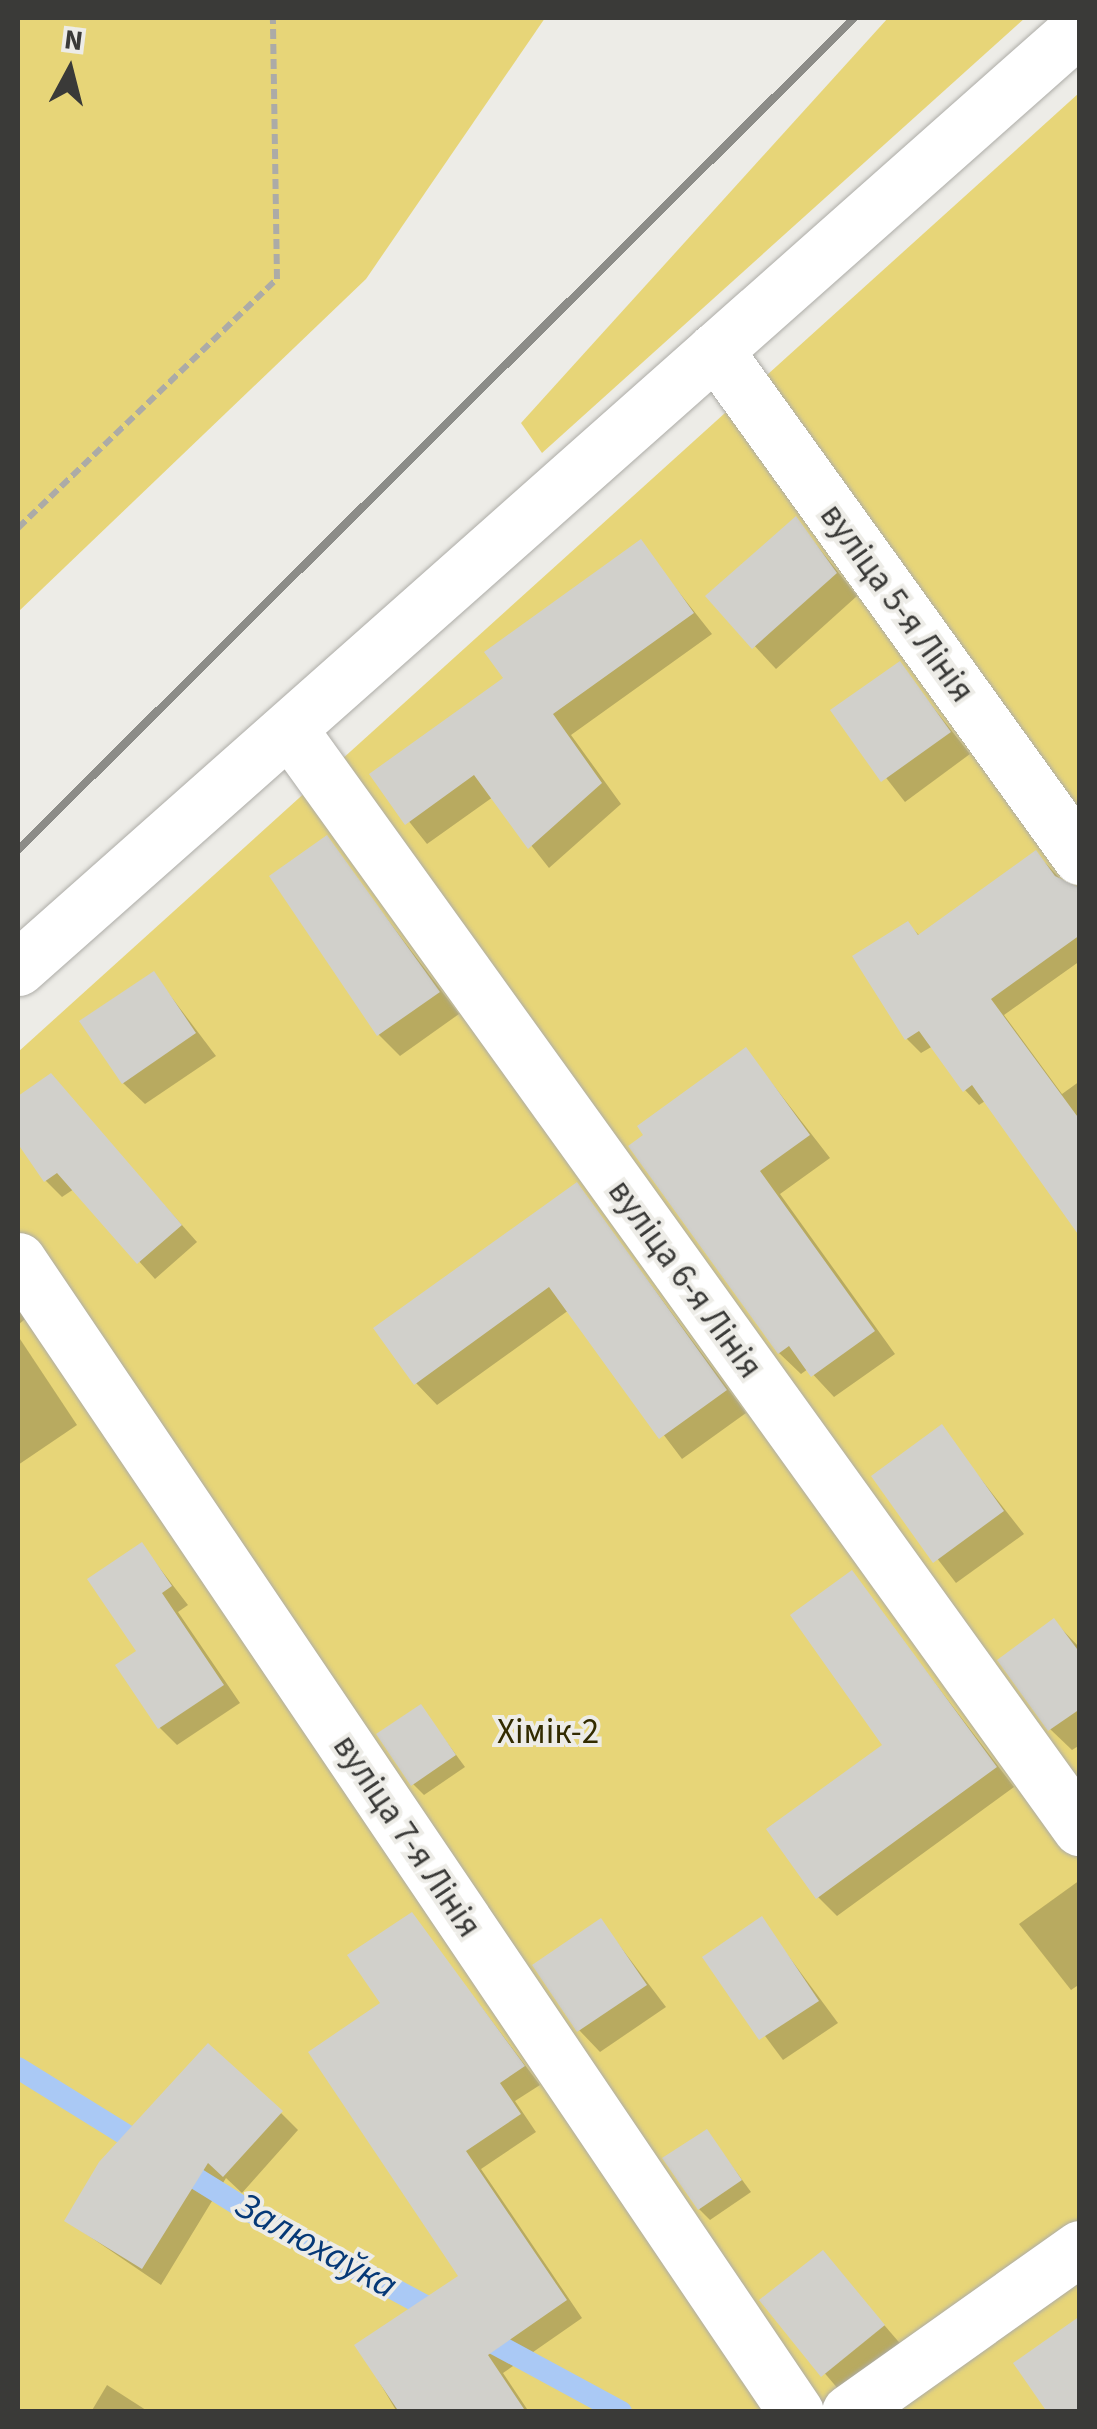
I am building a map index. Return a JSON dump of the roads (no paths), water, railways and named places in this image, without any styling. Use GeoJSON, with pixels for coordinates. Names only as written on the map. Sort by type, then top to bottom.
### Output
{"type":"FeatureCollection","features":[{"type":"Feature","properties":{"kind":"street"},"geometry":{"type":"LineString","coordinates":[[18,968],[1080,27]]}},
{"type":"Feature","properties":{"kind":"street","name":"вуліца 5-я Лінія"},"geometry":{"type":"LineString","coordinates":[[715,350],[1080,857]]}},
{"type":"Feature","properties":{"kind":"street","name":"вуліца 6-я Лінія"},"geometry":{"type":"LineString","coordinates":[[290,730],[1080,1828]]}},
{"type":"Feature","properties":{"kind":"street","name":"вуліца 7-я Лінія"},"geometry":{"type":"LineString","coordinates":[[18,1260],[796,2412]]}},
{"type":"Feature","properties":{"kind":"street"},"geometry":{"type":"LineString","coordinates":[[848,2412],[1080,2248]]}},
{"type":"Feature","properties":{"kind":"waterway","name":"Залюхаўка"},"geometry":{"type":"LineString","coordinates":[[18,2068],[244,2208],[442,2315]]}},
{"type":"Feature","properties":{"kind":"waterway","name":"Залюхаўка"},"geometry":{"type":"LineString","coordinates":[[475,2333],[621,2412]]}},
{"type":"Feature","properties":{"kind":"railway"},"geometry":{"type":"LineString","coordinates":[[18,850],[854,18]]}},
{"type":"Feature","properties":{"kind":"park label","name":"Хімік-2"},"geometry":{"type":"Point","coordinates":[548,1732]}}]}
